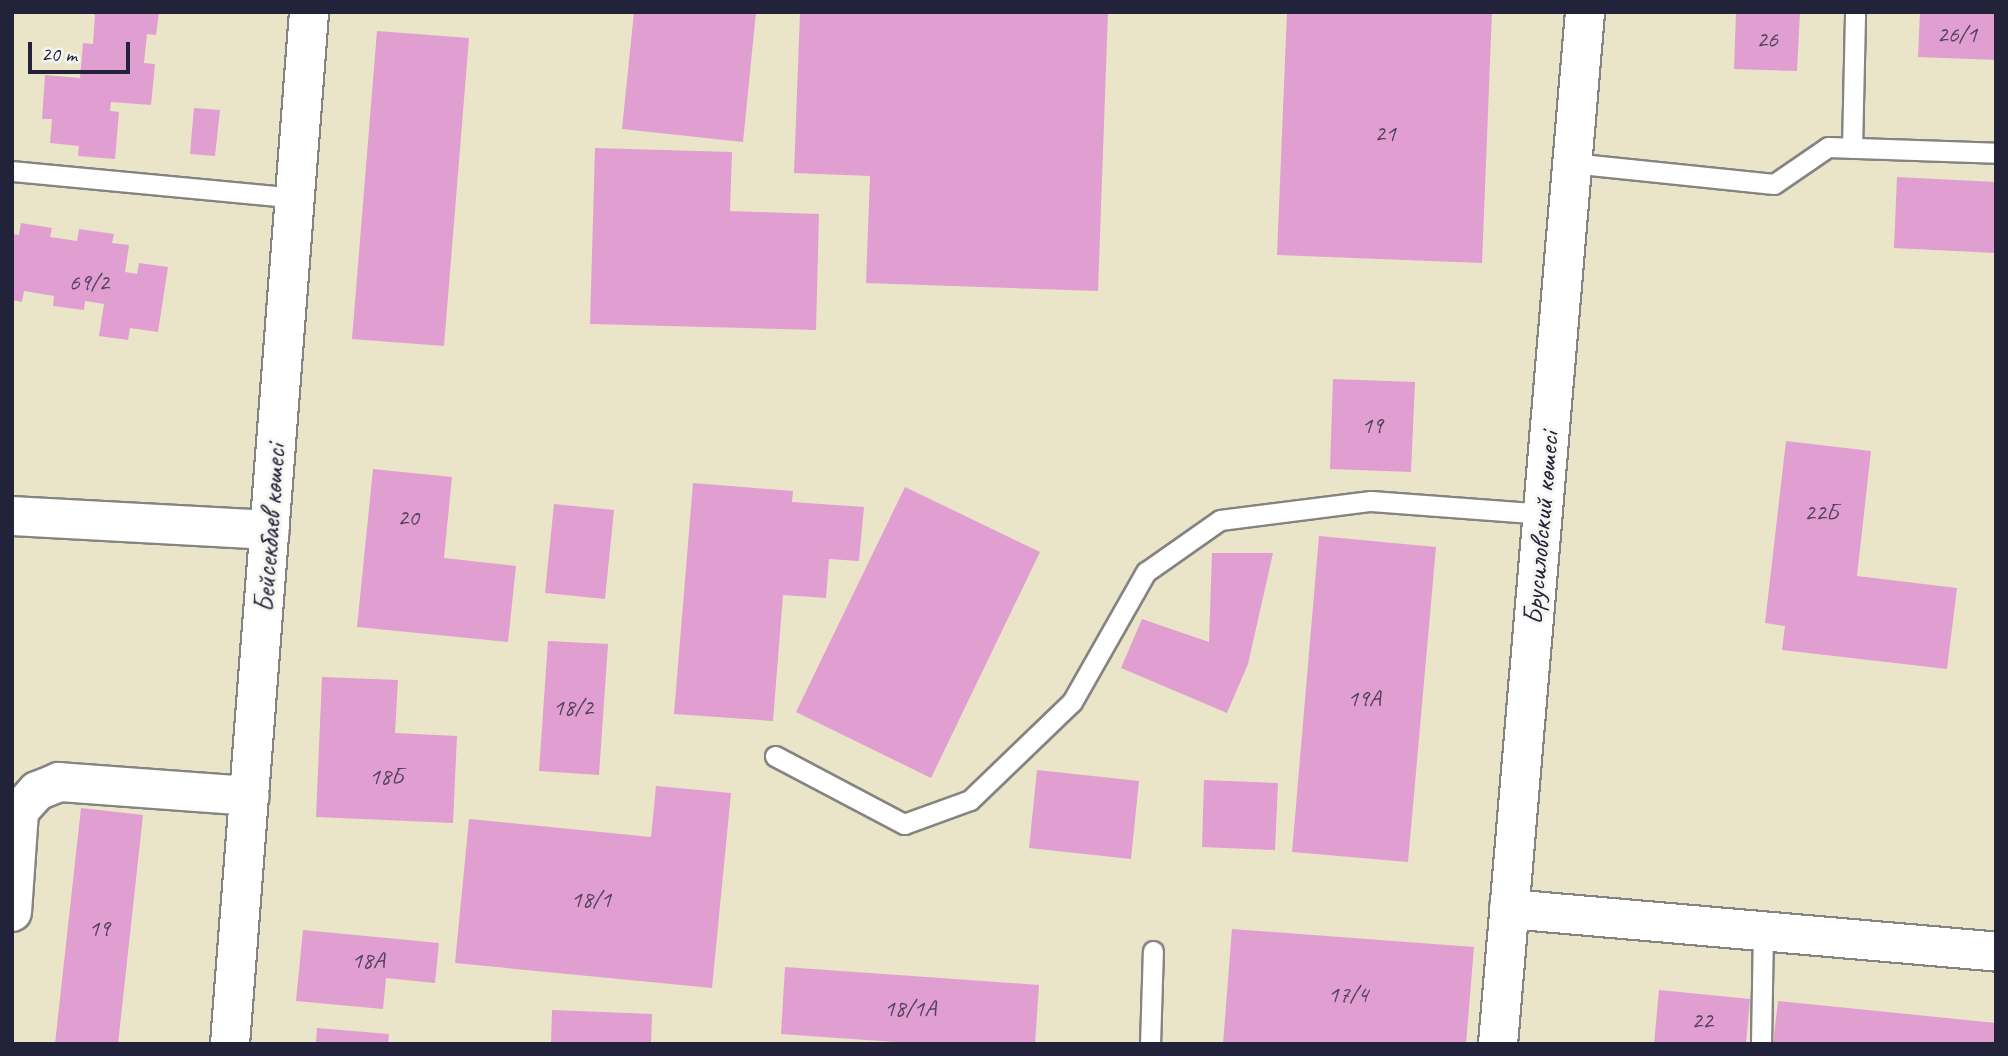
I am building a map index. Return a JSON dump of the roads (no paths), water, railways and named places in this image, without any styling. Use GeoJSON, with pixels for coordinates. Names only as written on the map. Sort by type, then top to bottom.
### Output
{"type":"FeatureCollection","features":[{"type":"Feature","properties":{"kind":"street","name":"Бейсекбаев көшесі"},"geometry":{"type":"LineString","coordinates":[[230,1044],[309,12]]}},
{"type":"Feature","properties":{"kind":"street","name":"Брусиловский көшесі"},"geometry":{"type":"LineString","coordinates":[[1498,1044],[1571,163],[1586,12]]}},
{"type":"Feature","properties":{"kind":"street"},"geometry":{"type":"LineString","coordinates":[[12,516],[270,530]]}},
{"type":"Feature","properties":{"kind":"street"},"geometry":{"type":"LineString","coordinates":[[12,912],[19,811],[37,790],[59,782],[249,796]]}},
{"type":"Feature","properties":{"kind":"street"},"geometry":{"type":"LineString","coordinates":[[1509,909],[1996,952]]}},
{"type":"Feature","properties":{"kind":"lane"},"geometry":{"type":"LineString","coordinates":[[1852,148],[1855,12]]}},
{"type":"Feature","properties":{"kind":"lane"},"geometry":{"type":"LineString","coordinates":[[1571,163],[1774,184],[1828,147],[1996,153]]}},
{"type":"Feature","properties":{"kind":"lane"},"geometry":{"type":"LineString","coordinates":[[12,171],[295,198]]}},
{"type":"Feature","properties":{"kind":"lane"},"geometry":{"type":"LineString","coordinates":[[775,756],[904,824],[970,800],[1072,702],[1146,572],[1220,520],[1371,502],[1542,514]]}},
{"type":"Feature","properties":{"kind":"lane"},"geometry":{"type":"LineString","coordinates":[[1761,1044],[1763,932]]}},
{"type":"Feature","properties":{"kind":"lane"},"geometry":{"type":"LineString","coordinates":[[1150,1044],[1153,951]]}}]}
